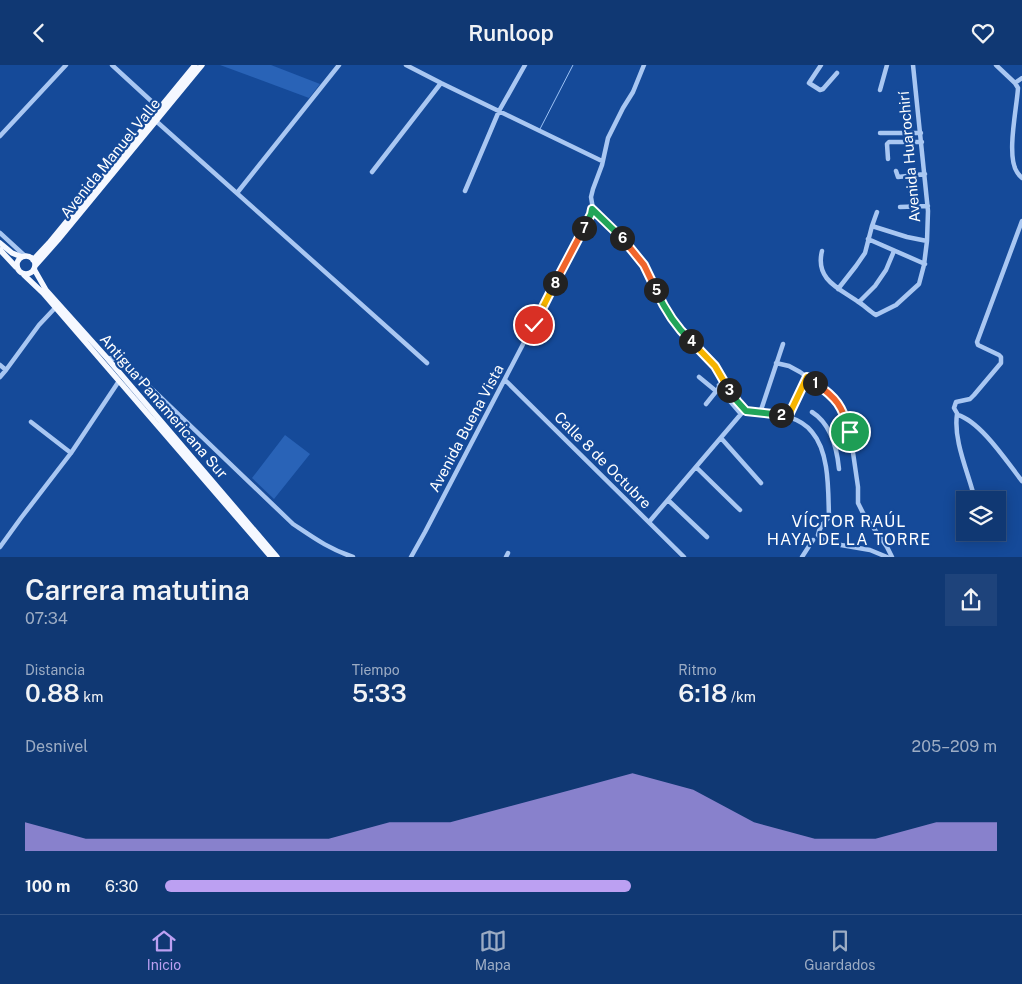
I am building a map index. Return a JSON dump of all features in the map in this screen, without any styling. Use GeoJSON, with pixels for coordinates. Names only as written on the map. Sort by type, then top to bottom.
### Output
{"type":"FeatureCollection","features":[{"type":"Feature","properties":{"kind":"main road","name":"Avenida Manuel Valle"},"geometry":{"type":"LineString","coordinates":[[34,265],[156,121],[195,65]]}},
{"type":"Feature","properties":{"kind":"main road","name":"Avenida Manuel Valle"},"geometry":{"type":"LineString","coordinates":[[51,245],[162,110],[202,65]]}},
{"type":"Feature","properties":{"kind":"main road"},"geometry":{"type":"LineString","coordinates":[[0,243],[12,253],[30,257],[34,265],[29,274],[24,275],[19,272],[0,251]]}},
{"type":"Feature","properties":{"kind":"main road"},"geometry":{"type":"LineString","coordinates":[[16,267],[17,262],[24,256]]}},
{"type":"Feature","properties":{"kind":"main road","name":"Antigua Panamericana Sur"},"geometry":{"type":"LineString","coordinates":[[34,265],[46,290],[119,381],[278,557]]}},
{"type":"Feature","properties":{"kind":"main road","name":"Antigua Panamericana Sur"},"geometry":{"type":"LineString","coordinates":[[24,275],[96,350],[107,358],[271,557]]}},
{"type":"Feature","properties":{"kind":"street"},"geometry":{"type":"LineString","coordinates":[[0,137],[66,65]]}},
{"type":"Feature","properties":{"kind":"street"},"geometry":{"type":"LineString","coordinates":[[112,65],[162,110]]}},
{"type":"Feature","properties":{"kind":"street"},"geometry":{"type":"LineString","coordinates":[[237,193],[339,65]]}},
{"type":"Feature","properties":{"kind":"street"},"geometry":{"type":"LineString","coordinates":[[406,65],[602,161]]}},
{"type":"Feature","properties":{"kind":"street"},"geometry":{"type":"LineString","coordinates":[[465,191],[499,111],[525,65]]}},
{"type":"Feature","properties":{"kind":"street","name":"Avenida Buena Vista"},"geometry":{"type":"LineString","coordinates":[[411,557],[591,214],[591,197],[608,138],[615,122],[633,93],[644,65]]}},
{"type":"Feature","properties":{"kind":"street"},"geometry":{"type":"LineString","coordinates":[[821,65],[809,83],[820,89],[823,89],[837,73]]}},
{"type":"Feature","properties":{"kind":"street"},"geometry":{"type":"LineString","coordinates":[[880,90],[887,65]]}},
{"type":"Feature","properties":{"kind":"street","name":"Avenida Huarochirí"},"geometry":{"type":"LineString","coordinates":[[859,302],[875,315],[896,305],[919,284],[924,264],[928,206],[914,65]]}},
{"type":"Feature","properties":{"kind":"street"},"geometry":{"type":"LineString","coordinates":[[996,65],[1018,88],[1013,133],[1013,161],[1016,171],[1022,178]]}},
{"type":"Feature","properties":{"kind":"street"},"geometry":{"type":"LineString","coordinates":[[1015,83],[1022,78]]}},
{"type":"Feature","properties":{"kind":"street"},"geometry":{"type":"LineString","coordinates":[[372,172],[441,83]]}},
{"type":"Feature","properties":{"kind":"street"},"geometry":{"type":"LineString","coordinates":[[156,121],[427,363]]}},
{"type":"Feature","properties":{"kind":"street"},"geometry":{"type":"LineString","coordinates":[[880,133],[921,133]]}},
{"type":"Feature","properties":{"kind":"street"},"geometry":{"type":"LineString","coordinates":[[888,159],[887,144],[889,142],[922,142]]}},
{"type":"Feature","properties":{"kind":"street"},"geometry":{"type":"LineString","coordinates":[[896,171],[898,177],[925,173]]}},
{"type":"Feature","properties":{"kind":"street"},"geometry":{"type":"LineString","coordinates":[[900,207],[928,206]]}},
{"type":"Feature","properties":{"kind":"street"},"geometry":{"type":"LineString","coordinates":[[592,209],[625,241],[644,265],[667,313],[680,331],[715,366],[742,408],[746,411],[796,419],[813,433],[820,446],[826,468],[829,517],[820,527],[818,535],[821,539],[870,550],[886,557]]}},
{"type":"Feature","properties":{"kind":"street"},"geometry":{"type":"LineString","coordinates":[[838,289],[865,253],[877,212]]}},
{"type":"Feature","properties":{"kind":"street"},"geometry":{"type":"LineString","coordinates":[[1022,221],[977,342],[978,345],[999,355],[1001,363],[970,399],[956,402],[954,408],[957,414],[977,426],[1022,481]]}},
{"type":"Feature","properties":{"kind":"street"},"geometry":{"type":"LineString","coordinates":[[872,226],[927,241]]}},
{"type":"Feature","properties":{"kind":"street"},"geometry":{"type":"LineString","coordinates":[[0,233],[24,256]]}},
{"type":"Feature","properties":{"kind":"street"},"geometry":{"type":"LineString","coordinates":[[868,239],[924,264]]}},
{"type":"Feature","properties":{"kind":"street"},"geometry":{"type":"LineString","coordinates":[[822,251],[822,269],[827,280],[859,302],[886,270],[894,251]]}},
{"type":"Feature","properties":{"kind":"street"},"geometry":{"type":"LineString","coordinates":[[0,377],[39,325],[56,308]]}},
{"type":"Feature","properties":{"kind":"street"},"geometry":{"type":"LineString","coordinates":[[760,413],[783,344]]}},
{"type":"Feature","properties":{"kind":"street"},"geometry":{"type":"LineString","coordinates":[[107,358],[118,359],[125,363],[293,524],[325,546],[353,557]]}},
{"type":"Feature","properties":{"kind":"street"},"geometry":{"type":"LineString","coordinates":[[776,363],[789,366],[836,399],[850,432],[856,467],[858,503],[892,557]]}},
{"type":"Feature","properties":{"kind":"street"},"geometry":{"type":"LineString","coordinates":[[0,365],[6,370]]}},
{"type":"Feature","properties":{"kind":"street"},"geometry":{"type":"LineString","coordinates":[[699,377],[716,391]]}},
{"type":"Feature","properties":{"kind":"street"},"geometry":{"type":"LineString","coordinates":[[788,417],[807,377]]}},
{"type":"Feature","properties":{"kind":"street"},"geometry":{"type":"LineString","coordinates":[[706,404],[723,378]]}},
{"type":"Feature","properties":{"kind":"street","name":"Calle 8 de Octubre"},"geometry":{"type":"LineString","coordinates":[[505,380],[684,557]]}},
{"type":"Feature","properties":{"kind":"street"},"geometry":{"type":"LineString","coordinates":[[0,547],[71,453],[119,381]]}},
{"type":"Feature","properties":{"kind":"street"},"geometry":{"type":"LineString","coordinates":[[649,522],[742,414],[719,385]]}},
{"type":"Feature","properties":{"kind":"street"},"geometry":{"type":"LineString","coordinates":[[812,412],[820,417],[829,431],[837,451],[839,469]]}},
{"type":"Feature","properties":{"kind":"street"},"geometry":{"type":"LineString","coordinates":[[957,414],[956,422],[961,453],[972,491]]}},
{"type":"Feature","properties":{"kind":"street"},"geometry":{"type":"LineString","coordinates":[[31,422],[71,453]]}},
{"type":"Feature","properties":{"kind":"street"},"geometry":{"type":"LineString","coordinates":[[721,438],[762,483]]}},
{"type":"Feature","properties":{"kind":"street"},"geometry":{"type":"LineString","coordinates":[[696,467],[740,509]]}},
{"type":"Feature","properties":{"kind":"street"},"geometry":{"type":"LineString","coordinates":[[668,500],[707,537]]}},
{"type":"Feature","properties":{"kind":"street"},"geometry":{"type":"LineString","coordinates":[[802,557],[813,540]]}},
{"type":"Feature","properties":{"kind":"shaded area"},"geometry":{"type":"Polygon","coordinates":[[[220,65],[271,65],[320,84],[309,98],[220,65]]]}},
{"type":"Feature","properties":{"kind":"shaded area"},"geometry":{"type":"Polygon","coordinates":[[[285,435],[310,454],[274,499],[252,478],[285,435]]]}},
{"type":"Feature","properties":{"kind":"waterway"},"geometry":{"type":"LineString","coordinates":[[540,129],[573,65]]}},
{"type":"Feature","properties":{"kind":"district","name":"VÍCTOR RAÚL HAYA DE LA TORRE"},"geometry":{"type":"Point","coordinates":[849,530]}},
{"type":"Feature","properties":{"kind":"route"},"geometry":{"type":"LineString","coordinates":[[534,325],[592,209],[625,241],[644,265],[667,313],[680,331],[715,366],[742,408],[746,411],[788,417],[807,377],[836,399],[850,432]]}}]}
